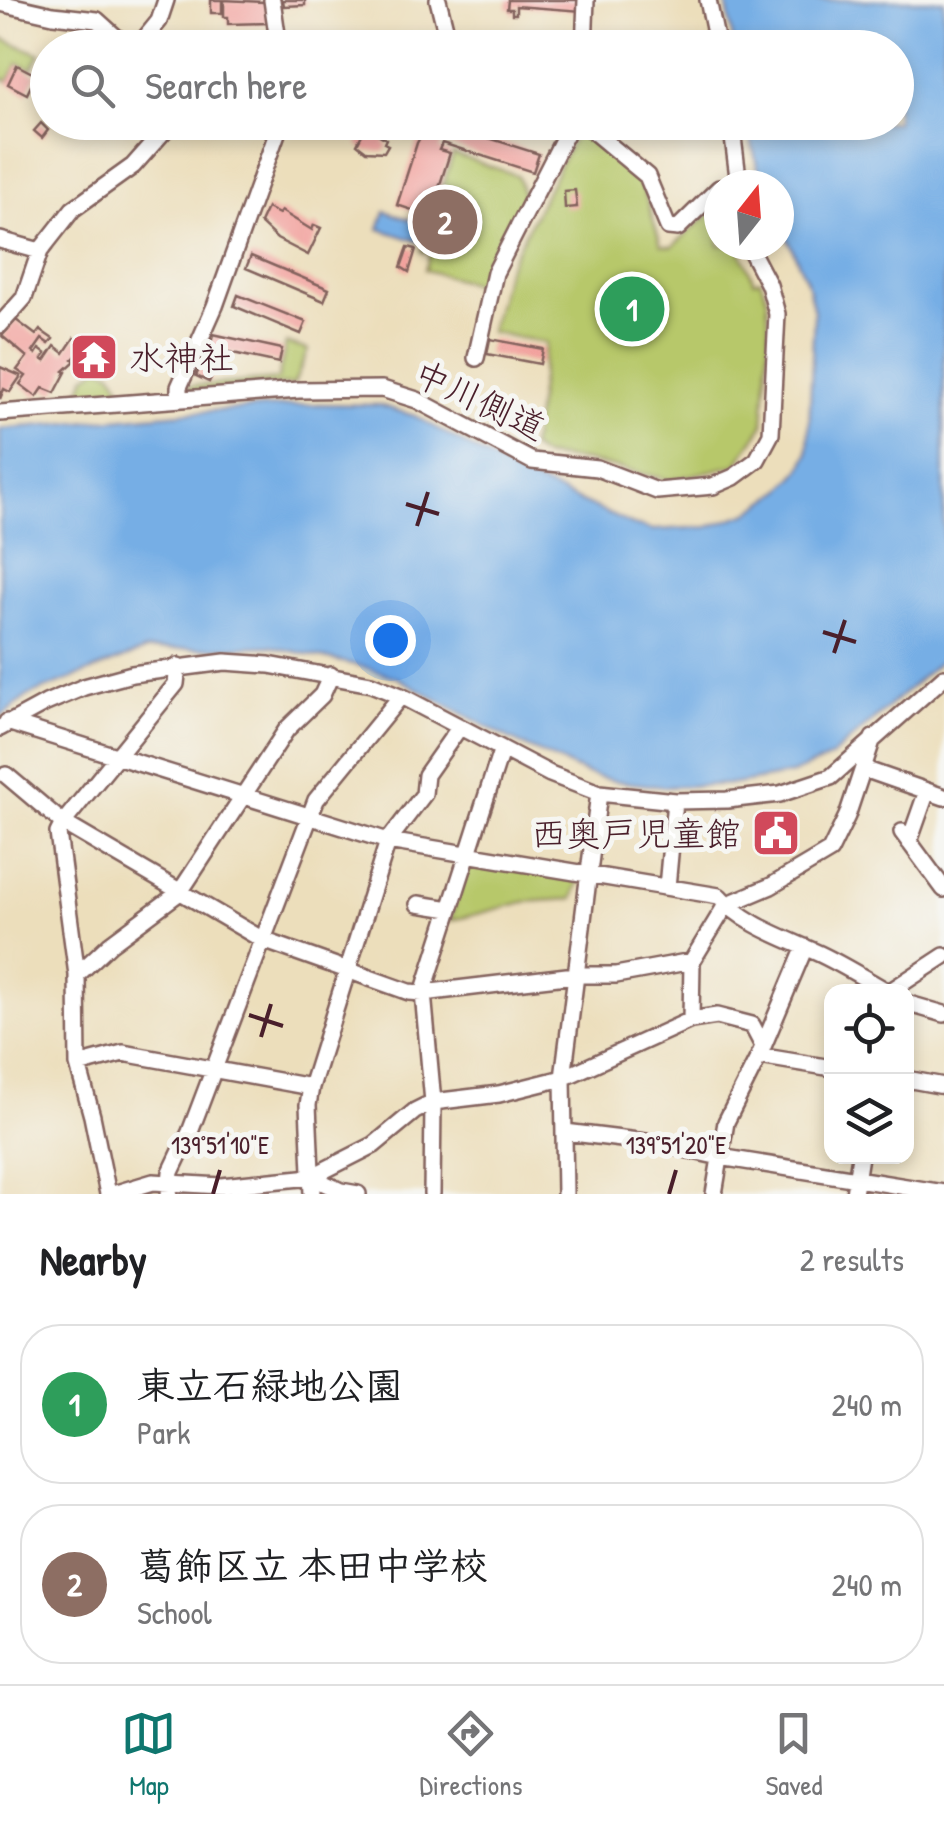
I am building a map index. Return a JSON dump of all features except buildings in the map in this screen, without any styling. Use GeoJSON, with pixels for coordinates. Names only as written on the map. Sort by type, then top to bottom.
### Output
{"type":"FeatureCollection","features":[{"type":"Feature","properties":{"kind":"street"},"geometry":{"type":"LineString","coordinates":[[152,30],[166,0]]}},
{"type":"Feature","properties":{"kind":"street"},"geometry":{"type":"LineString","coordinates":[[272,0],[276,30]]}},
{"type":"Feature","properties":{"kind":"street"},"geometry":{"type":"LineString","coordinates":[[438,0],[446,30]]}},
{"type":"Feature","properties":{"kind":"street"},"geometry":{"type":"LineString","coordinates":[[585,30],[586,0]]}},
{"type":"Feature","properties":{"kind":"street"},"geometry":{"type":"LineString","coordinates":[[708,0],[714,30]]}},
{"type":"Feature","properties":{"kind":"street"},"geometry":{"type":"LineString","coordinates":[[0,3],[97,20],[108,30]]}},
{"type":"Feature","properties":{"kind":"street"},"geometry":{"type":"LineString","coordinates":[[0,325],[24,298],[40,251],[73,209],[132,166],[156,140]]}},
{"type":"Feature","properties":{"kind":"street"},"geometry":{"type":"LineString","coordinates":[[179,398],[179,387],[214,306],[275,140]]}},
{"type":"Feature","properties":{"kind":"street"},"geometry":{"type":"LineString","coordinates":[[476,358],[496,273],[563,140]]}},
{"type":"Feature","properties":{"kind":"street"},"geometry":{"type":"LineString","coordinates":[[604,140],[647,176],[668,228],[678,228],[704,203]]}},
{"type":"Feature","properties":{"kind":"street"},"geometry":{"type":"LineString","coordinates":[[734,140],[738,170]]}},
{"type":"Feature","properties":{"kind":"street"},"geometry":{"type":"LineString","coordinates":[[0,240],[40,251]]}},
{"type":"Feature","properties":{"kind":"street","name":"中川側道"},"geometry":{"type":"LineString","coordinates":[[0,413],[345,388],[396,392],[532,460],[597,468],[657,490],[712,486],[734,477],[757,460],[771,434],[777,314],[756,260]]}},
{"type":"Feature","properties":{"kind":"street"},"geometry":{"type":"LineString","coordinates":[[4,725],[84,687],[178,666],[254,664],[370,684],[401,696],[502,751],[599,793],[675,802],[780,794],[832,776],[862,772],[944,797]]}},
{"type":"Feature","properties":{"kind":"street"},"geometry":{"type":"LineString","coordinates":[[178,666],[176,684],[58,833],[77,975],[78,1065],[110,1194],[153,1182],[169,1188],[311,1186],[358,1194]]}},
{"type":"Feature","properties":{"kind":"street"},"geometry":{"type":"LineString","coordinates":[[77,975],[110,944],[180,892],[288,730],[322,695],[332,676]]}},
{"type":"Feature","properties":{"kind":"street"},"geometry":{"type":"LineString","coordinates":[[832,776],[944,676]]}},
{"type":"Feature","properties":{"kind":"street"},"geometry":{"type":"LineString","coordinates":[[169,1188],[316,800],[401,696]]}},
{"type":"Feature","properties":{"kind":"street"},"geometry":{"type":"LineString","coordinates":[[4,725],[388,841],[719,896],[726,905],[778,936],[874,984]]}},
{"type":"Feature","properties":{"kind":"street"},"geometry":{"type":"LineString","coordinates":[[311,1186],[308,1104],[388,841],[424,794],[426,776],[459,728]]}},
{"type":"Feature","properties":{"kind":"street"},"geometry":{"type":"LineString","coordinates":[[691,1020],[692,961],[726,905],[771,886],[830,851],[838,839],[873,738]]}},
{"type":"Feature","properties":{"kind":"street"},"geometry":{"type":"LineString","coordinates":[[432,1194],[434,1102],[422,993],[502,751]]}},
{"type":"Feature","properties":{"kind":"street"},"geometry":{"type":"LineString","coordinates":[[6,775],[63,823],[263,940],[409,992],[576,975],[616,975],[692,961]]}},
{"type":"Feature","properties":{"kind":"street"},"geometry":{"type":"LineString","coordinates":[[927,791],[906,837],[944,888]]}},
{"type":"Feature","properties":{"kind":"street"},"geometry":{"type":"LineString","coordinates":[[565,1194],[562,1078],[599,793]]}},
{"type":"Feature","properties":{"kind":"street"},"geometry":{"type":"LineString","coordinates":[[667,887],[675,802]]}},
{"type":"Feature","properties":{"kind":"street"},"geometry":{"type":"LineString","coordinates":[[418,904],[450,909]]}},
{"type":"Feature","properties":{"kind":"street"},"geometry":{"type":"LineString","coordinates":[[714,1194],[726,1122],[761,1051],[804,947]]}},
{"type":"Feature","properties":{"kind":"street"},"geometry":{"type":"LineString","coordinates":[[901,984],[944,956]]}},
{"type":"Feature","properties":{"kind":"street"},"geometry":{"type":"LineString","coordinates":[[914,1005],[944,1014]]}},
{"type":"Feature","properties":{"kind":"street"},"geometry":{"type":"LineString","coordinates":[[311,1186],[434,1102],[499,1094],[562,1078],[691,1020],[716,1016],[752,1025],[761,1051]]}},
{"type":"Feature","properties":{"kind":"street"},"geometry":{"type":"LineString","coordinates":[[761,1051],[824,1066]]}},
{"type":"Feature","properties":{"kind":"street"},"geometry":{"type":"LineString","coordinates":[[78,1065],[124,1054],[312,1087]]}},
{"type":"Feature","properties":{"kind":"street"},"geometry":{"type":"LineString","coordinates":[[914,1080],[944,1086]]}},
{"type":"Feature","properties":{"kind":"street"},"geometry":{"type":"LineString","coordinates":[[565,1132],[662,1144],[856,1186],[944,1193]]}},
{"type":"Feature","properties":{"kind":"green space"},"geometry":{"type":"Polygon","coordinates":[[[0,38],[30,50],[30,68],[18,63],[8,81],[0,77],[0,38]]]}},
{"type":"Feature","properties":{"kind":"green space"},"geometry":{"type":"Polygon","coordinates":[[[572,140],[591,140],[641,182],[661,245],[672,247],[704,218],[704,260],[745,260],[754,281],[760,279],[767,298],[769,332],[763,426],[736,465],[670,480],[586,461],[542,456],[531,448],[546,343],[490,332],[507,269],[572,140]]]}},
{"type":"Feature","properties":{"kind":"green space"},"geometry":{"type":"Polygon","coordinates":[[[453,154],[517,175],[524,197],[479,285],[425,270],[430,254],[422,251],[453,154]]]}},
{"type":"Feature","properties":{"kind":"green space"},"geometry":{"type":"Polygon","coordinates":[[[286,343],[308,350],[294,384],[193,392],[188,386],[278,379],[286,343]]]}},
{"type":"Feature","properties":{"kind":"green space"},"geometry":{"type":"Polygon","coordinates":[[[100,367],[112,372],[128,398],[76,402],[86,376],[100,367]]]}},
{"type":"Feature","properties":{"kind":"green space"},"geometry":{"type":"Polygon","coordinates":[[[469,860],[579,878],[573,899],[524,902],[450,921],[469,860]]]}},
{"type":"Feature","properties":{"kind":"water"},"geometry":{"type":"Polygon","coordinates":[[[726,0],[944,0],[944,658],[830,758],[792,774],[735,784],[665,787],[614,781],[587,774],[511,740],[396,677],[269,646],[146,650],[29,695],[0,717],[0,429],[319,404],[379,405],[415,416],[516,473],[633,525],[653,530],[708,527],[749,513],[784,488],[802,468],[808,454],[814,312],[807,281],[794,253],[794,170],[758,170],[751,140],[914,140],[914,30],[731,30],[726,0]]]}},
{"type":"Feature","properties":{"kind":"water"},"geometry":{"type":"Polygon","coordinates":[[[385,211],[426,225],[420,242],[379,229],[385,211]]]}},
{"type":"Feature","properties":{"kind":"place","name":"葛飾区立 本田中学校"},"geometry":{"type":"Point","coordinates":[445,222]}},
{"type":"Feature","properties":{"kind":"place","name":"東立石緑地公園"},"geometry":{"type":"Point","coordinates":[632,309]}},
{"type":"Feature","properties":{"kind":"place","name":"水神社"},"geometry":{"type":"Point","coordinates":[94,357]}},
{"type":"Feature","properties":{"kind":"place","name":"西奥戸児童館"},"geometry":{"type":"Point","coordinates":[776,833]}}]}
